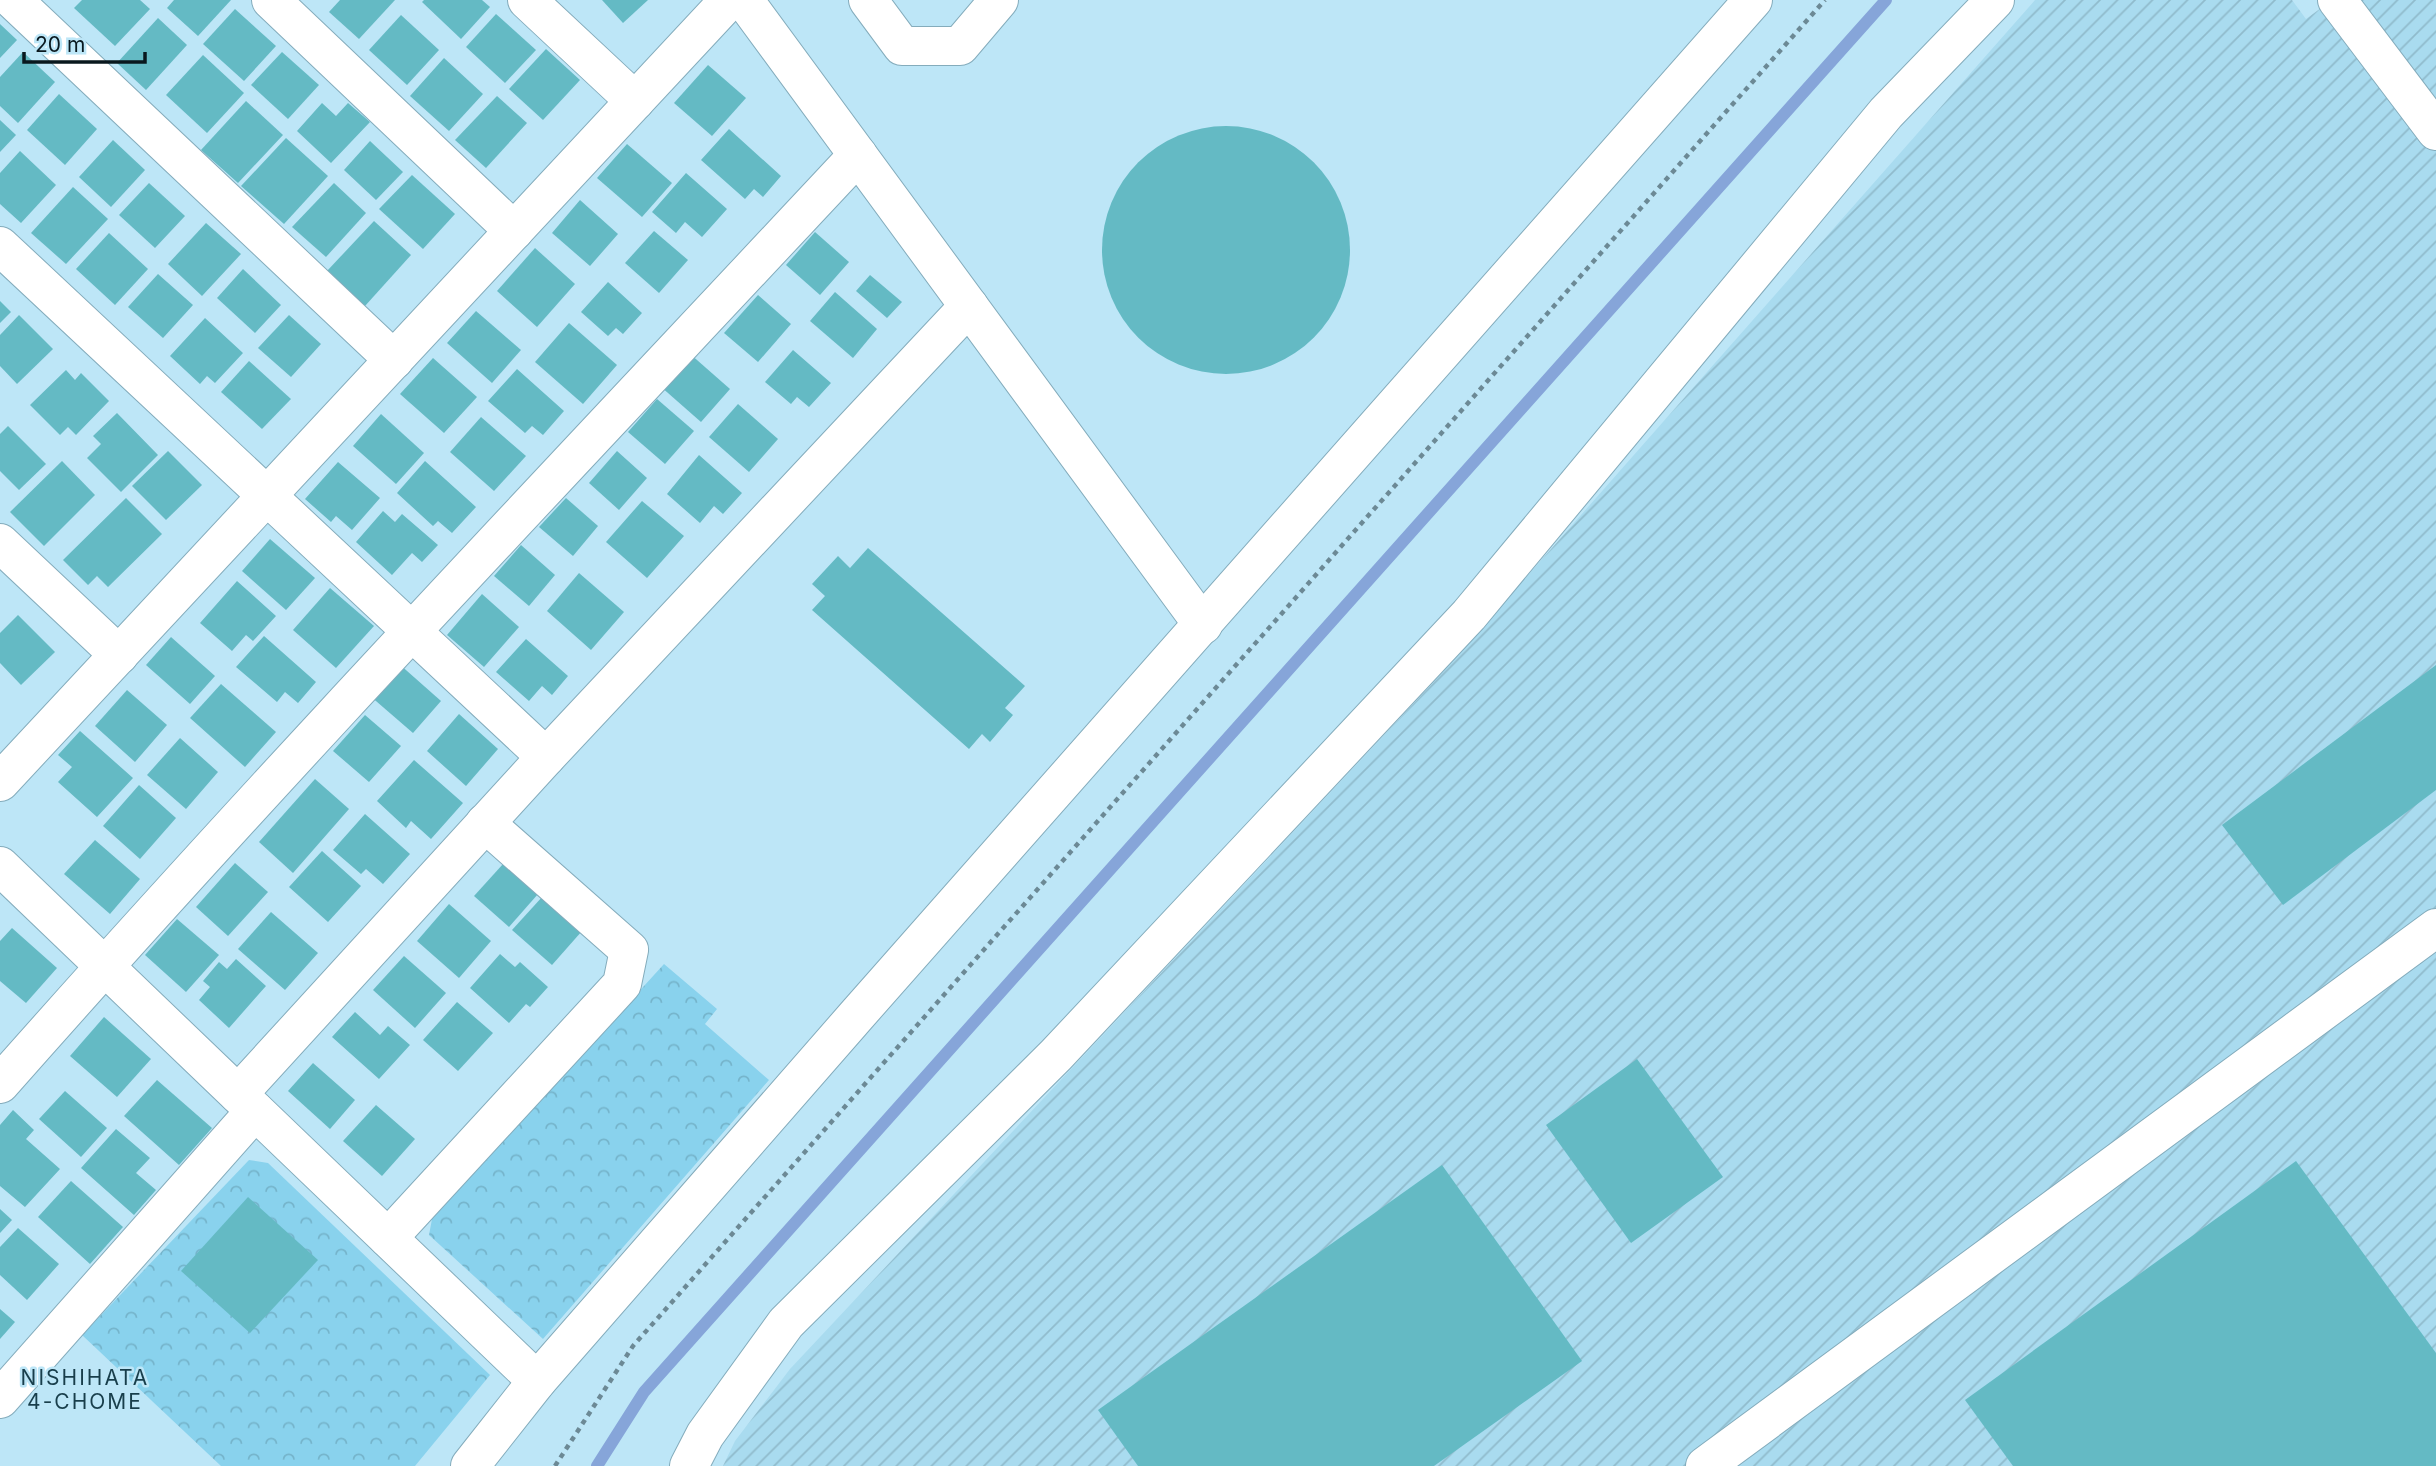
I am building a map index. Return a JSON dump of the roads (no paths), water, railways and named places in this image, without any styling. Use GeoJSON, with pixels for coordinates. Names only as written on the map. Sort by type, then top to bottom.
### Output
{"type":"FeatureCollection","features":[{"type":"Feature","properties":{"kind":"street"},"geometry":{"type":"LineString","coordinates":[[13,0],[394,360]]}},
{"type":"Feature","properties":{"kind":"street"},"geometry":{"type":"LineString","coordinates":[[271,0],[514,231]]}},
{"type":"Feature","properties":{"kind":"street"},"geometry":{"type":"LineString","coordinates":[[527,0],[635,101]]}},
{"type":"Feature","properties":{"kind":"street"},"geometry":{"type":"LineString","coordinates":[[0,782],[729,0]]}},
{"type":"Feature","properties":{"kind":"street"},"geometry":{"type":"LineString","coordinates":[[744,0],[1203,625]]}},
{"type":"Feature","properties":{"kind":"street"},"geometry":{"type":"LineString","coordinates":[[868,0],[902,46],[960,46],[999,0]]}},
{"type":"Feature","properties":{"kind":"street"},"geometry":{"type":"LineString","coordinates":[[470,1466],[537,1381],[856,1016],[1753,0]]}},
{"type":"Feature","properties":{"kind":"street"},"geometry":{"type":"LineString","coordinates":[[689,1466],[705,1435],[786,1323],[1056,1055],[1469,615],[1886,113],[1995,0]]}},
{"type":"Feature","properties":{"kind":"street"},"geometry":{"type":"LineString","coordinates":[[2339,3],[2436,131]]}},
{"type":"Feature","properties":{"kind":"street"},"geometry":{"type":"LineString","coordinates":[[0,1084],[104,965],[858,155]]}},
{"type":"Feature","properties":{"kind":"street"},"geometry":{"type":"LineString","coordinates":[[0,246],[546,757]]}},
{"type":"Feature","properties":{"kind":"street"},"geometry":{"type":"LineString","coordinates":[[0,1399],[246,1103],[485,822],[969,306]]}},
{"type":"Feature","properties":{"kind":"street"},"geometry":{"type":"LineString","coordinates":[[0,543],[119,655]]}},
{"type":"Feature","properties":{"kind":"street"},"geometry":{"type":"LineString","coordinates":[[387,1238],[622,984],[629,950],[485,822]]}},
{"type":"Feature","properties":{"kind":"street"},"geometry":{"type":"LineString","coordinates":[[0,866],[537,1381]]}},
{"type":"Feature","properties":{"kind":"street"},"geometry":{"type":"LineString","coordinates":[[1705,1466],[2436,928]]}},
{"type":"Feature","properties":{"kind":"waterway"},"geometry":{"type":"LineString","coordinates":[[597,1466],[644,1392],[1886,0]]}},
{"type":"Feature","properties":{"kind":"district","name":"NISHIHATA 4-CHOME"},"geometry":{"type":"Point","coordinates":[85,1390]}}]}
